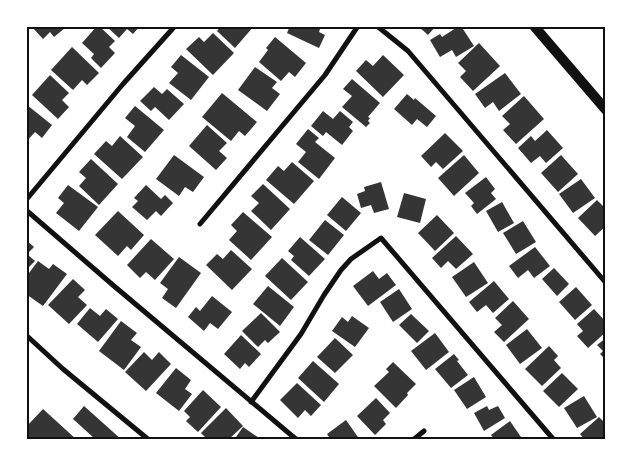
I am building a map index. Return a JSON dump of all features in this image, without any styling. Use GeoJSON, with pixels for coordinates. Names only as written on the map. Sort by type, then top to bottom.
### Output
{"type":"FeatureCollection","features":[{"type":"Feature","properties":{"kind":"main road"},"geometry":{"type":"LineString","coordinates":[[534,26],[606,110]]}},
{"type":"Feature","properties":{"kind":"street"},"geometry":{"type":"LineString","coordinates":[[26,200],[123,84],[175,26]]}},
{"type":"Feature","properties":{"kind":"street"},"geometry":{"type":"LineString","coordinates":[[200,224],[325,75],[358,26]]}},
{"type":"Feature","properties":{"kind":"street"},"geometry":{"type":"LineString","coordinates":[[377,26],[408,51],[606,283]]}},
{"type":"Feature","properties":{"kind":"street"},"geometry":{"type":"LineString","coordinates":[[26,210],[297,440]]}},
{"type":"Feature","properties":{"kind":"street"},"geometry":{"type":"LineString","coordinates":[[251,402],[301,334],[341,270],[351,259],[382,238],[554,440]]}},
{"type":"Feature","properties":{"kind":"street"},"geometry":{"type":"LineString","coordinates":[[26,335],[149,440]]}},
{"type":"Feature","properties":{"kind":"street"},"geometry":{"type":"LineString","coordinates":[[413,440],[424,430]]}},
{"type":"Feature","properties":{"kind":"building"},"geometry":{"type":"Polygon","coordinates":[[[31,26],[64,26],[65,28],[54,37],[50,32],[43,39],[31,26]]]}},
{"type":"Feature","properties":{"kind":"building"},"geometry":{"type":"Polygon","coordinates":[[[97,26],[115,41],[109,47],[115,53],[101,68],[91,58],[94,54],[82,43],[97,26]]]}},
{"type":"Feature","properties":{"kind":"building"},"geometry":{"type":"Polygon","coordinates":[[[106,26],[140,26],[133,34],[127,29],[119,38],[106,26]]]}},
{"type":"Feature","properties":{"kind":"building"},"geometry":{"type":"Polygon","coordinates":[[[221,26],[254,26],[235,48],[217,31],[221,26]]]}},
{"type":"Feature","properties":{"kind":"building"},"geometry":{"type":"Polygon","coordinates":[[[290,26],[321,26],[319,32],[325,35],[319,48],[287,33],[290,26]]]}},
{"type":"Feature","properties":{"kind":"building"},"geometry":{"type":"Polygon","coordinates":[[[418,26],[436,26],[428,35],[418,26]]]}},
{"type":"Feature","properties":{"kind":"building"},"geometry":{"type":"Polygon","coordinates":[[[461,26],[474,46],[456,57],[452,50],[440,57],[430,40],[440,34],[442,37],[461,26]]]}},
{"type":"Feature","properties":{"kind":"building"},"geometry":{"type":"Polygon","coordinates":[[[213,33],[234,53],[213,75],[186,49],[199,37],[204,42],[213,33]]]}},
{"type":"Feature","properties":{"kind":"building"},"geometry":{"type":"Polygon","coordinates":[[[275,37],[306,63],[295,77],[289,72],[281,81],[259,62],[268,50],[266,48],[275,37]]]}},
{"type":"Feature","properties":{"kind":"building"},"geometry":{"type":"Polygon","coordinates":[[[479,43],[500,66],[473,91],[460,77],[466,71],[458,63],[479,43]]]}},
{"type":"Feature","properties":{"kind":"building"},"geometry":{"type":"Polygon","coordinates":[[[72,47],[99,73],[87,85],[82,80],[73,90],[51,70],[72,47]]]}},
{"type":"Feature","properties":{"kind":"building"},"geometry":{"type":"Polygon","coordinates":[[[181,55],[209,77],[191,100],[169,83],[178,73],[171,67],[181,55]]]}},
{"type":"Feature","properties":{"kind":"building"},"geometry":{"type":"Polygon","coordinates":[[[383,55],[404,75],[383,97],[356,71],[366,60],[373,66],[383,55]]]}},
{"type":"Feature","properties":{"kind":"building"},"geometry":{"type":"Polygon","coordinates":[[[255,67],[277,82],[272,88],[280,94],[267,111],[238,90],[255,67]]]}},
{"type":"Feature","properties":{"kind":"building"},"geometry":{"type":"Polygon","coordinates":[[[505,73],[521,94],[499,111],[493,102],[485,108],[475,94],[505,73]]]}},
{"type":"Feature","properties":{"kind":"building"},"geometry":{"type":"Polygon","coordinates":[[[50,75],[69,93],[62,100],[69,107],[58,119],[32,95],[50,75]]]}},
{"type":"Feature","properties":{"kind":"building"},"geometry":{"type":"Polygon","coordinates":[[[352,79],[380,103],[368,117],[370,118],[368,121],[370,123],[366,127],[342,107],[352,96],[343,89],[352,79]]]}},
{"type":"Feature","properties":{"kind":"building"},"geometry":{"type":"Polygon","coordinates":[[[154,87],[162,94],[167,89],[184,104],[169,120],[155,107],[151,111],[140,101],[154,87]]]}},
{"type":"Feature","properties":{"kind":"building"},"geometry":{"type":"Polygon","coordinates":[[[222,93],[257,122],[245,136],[239,131],[231,141],[202,117],[222,93]]]}},
{"type":"Feature","properties":{"kind":"building"},"geometry":{"type":"Polygon","coordinates":[[[407,94],[414,100],[415,98],[436,116],[427,127],[417,119],[412,125],[394,109],[407,94]]]}},
{"type":"Feature","properties":{"kind":"building"},"geometry":{"type":"Polygon","coordinates":[[[524,96],[544,119],[516,144],[503,130],[510,124],[502,116],[524,96]]]}},
{"type":"Feature","properties":{"kind":"building"},"geometry":{"type":"Polygon","coordinates":[[[27,105],[52,125],[42,138],[35,132],[26,142],[27,105]]]}},
{"type":"Feature","properties":{"kind":"building"},"geometry":{"type":"Polygon","coordinates":[[[135,106],[164,130],[145,152],[127,137],[135,126],[125,118],[135,106]]]}},
{"type":"Feature","properties":{"kind":"building"},"geometry":{"type":"Polygon","coordinates":[[[323,111],[333,119],[340,111],[353,122],[349,127],[353,131],[342,145],[326,132],[323,136],[311,126],[323,111]]]}},
{"type":"Feature","properties":{"kind":"building"},"geometry":{"type":"Polygon","coordinates":[[[207,125],[227,143],[219,151],[227,158],[216,170],[189,146],[207,125]]]}},
{"type":"Feature","properties":{"kind":"building"},"geometry":{"type":"Polygon","coordinates":[[[308,129],[319,138],[315,142],[335,158],[319,179],[298,162],[306,152],[296,144],[308,129]]]}},
{"type":"Feature","properties":{"kind":"building"},"geometry":{"type":"Polygon","coordinates":[[[547,130],[563,148],[546,163],[540,156],[531,163],[518,148],[531,136],[535,141],[547,130]]]}},
{"type":"Feature","properties":{"kind":"building"},"geometry":{"type":"Polygon","coordinates":[[[445,133],[463,151],[443,169],[436,162],[431,167],[421,156],[445,133]]]}},
{"type":"Feature","properties":{"kind":"building"},"geometry":{"type":"Polygon","coordinates":[[[120,136],[143,157],[122,179],[94,154],[106,141],[112,146],[120,136]]]}},
{"type":"Feature","properties":{"kind":"building"},"geometry":{"type":"Polygon","coordinates":[[[174,155],[204,177],[193,192],[185,187],[179,196],[156,179],[174,155]]]}},
{"type":"Feature","properties":{"kind":"building"},"geometry":{"type":"Polygon","coordinates":[[[464,155],[479,173],[454,196],[438,178],[464,155]]]}},
{"type":"Feature","properties":{"kind":"building"},"geometry":{"type":"Polygon","coordinates":[[[561,155],[578,174],[558,192],[541,173],[561,155]]]}},
{"type":"Feature","properties":{"kind":"building"},"geometry":{"type":"Polygon","coordinates":[[[91,159],[118,184],[99,205],[79,186],[86,178],[79,172],[91,159]]]}},
{"type":"Feature","properties":{"kind":"building"},"geometry":{"type":"Polygon","coordinates":[[[292,162],[314,181],[294,204],[266,180],[278,166],[284,171],[292,162]]]}},
{"type":"Feature","properties":{"kind":"building"},"geometry":{"type":"Polygon","coordinates":[[[486,177],[495,189],[491,193],[496,199],[477,214],[471,206],[474,203],[465,193],[486,177]]]}},
{"type":"Feature","properties":{"kind":"building"},"geometry":{"type":"Polygon","coordinates":[[[581,179],[595,198],[573,213],[559,194],[581,179]]]}},
{"type":"Feature","properties":{"kind":"building"},"geometry":{"type":"Polygon","coordinates":[[[381,182],[389,209],[374,213],[371,205],[361,208],[357,194],[365,191],[364,187],[381,182]]]}},
{"type":"Feature","properties":{"kind":"building"},"geometry":{"type":"Polygon","coordinates":[[[263,184],[290,209],[271,230],[251,211],[259,203],[251,196],[263,184]]]}},
{"type":"Feature","properties":{"kind":"building"},"geometry":{"type":"Polygon","coordinates":[[[68,185],[98,207],[79,231],[56,213],[64,203],[58,198],[68,185]]]}},
{"type":"Feature","properties":{"kind":"building"},"geometry":{"type":"Polygon","coordinates":[[[146,185],[161,199],[165,195],[173,203],[161,216],[156,211],[147,220],[132,207],[138,201],[134,198],[146,185]]]}},
{"type":"Feature","properties":{"kind":"building"},"geometry":{"type":"Polygon","coordinates":[[[404,193],[426,199],[420,223],[397,217],[404,193]]]}},
{"type":"Feature","properties":{"kind":"building"},"geometry":{"type":"Polygon","coordinates":[[[342,197],[361,213],[346,231],[327,215],[342,197]]]}},
{"type":"Feature","properties":{"kind":"building"},"geometry":{"type":"Polygon","coordinates":[[[597,200],[606,209],[606,226],[595,236],[578,218],[597,200]]]}},
{"type":"Feature","properties":{"kind":"building"},"geometry":{"type":"Polygon","coordinates":[[[502,202],[514,223],[498,232],[486,211],[502,202]]]}},
{"type":"Feature","properties":{"kind":"building"},"geometry":{"type":"Polygon","coordinates":[[[118,211],[144,235],[131,250],[127,246],[118,256],[95,235],[118,211]]]}},
{"type":"Feature","properties":{"kind":"building"},"geometry":{"type":"Polygon","coordinates":[[[243,212],[272,237],[251,260],[229,240],[237,231],[231,225],[243,212]]]}},
{"type":"Feature","properties":{"kind":"building"},"geometry":{"type":"Polygon","coordinates":[[[437,215],[454,233],[435,251],[418,233],[437,215]]]}},
{"type":"Feature","properties":{"kind":"building"},"geometry":{"type":"Polygon","coordinates":[[[325,220],[344,235],[328,255],[309,240],[325,220]]]}},
{"type":"Feature","properties":{"kind":"building"},"geometry":{"type":"Polygon","coordinates":[[[523,221],[536,242],[516,254],[503,233],[523,221]]]}},
{"type":"Feature","properties":{"kind":"building"},"geometry":{"type":"Polygon","coordinates":[[[456,236],[473,254],[456,269],[448,261],[441,268],[432,258],[456,236]]]}},
{"type":"Feature","properties":{"kind":"building"},"geometry":{"type":"Polygon","coordinates":[[[300,237],[325,259],[309,276],[291,260],[294,256],[288,251],[300,237]]]}},
{"type":"Feature","properties":{"kind":"building"},"geometry":{"type":"Polygon","coordinates":[[[151,239],[174,259],[155,280],[146,272],[140,278],[127,265],[151,239]]]}},
{"type":"Feature","properties":{"kind":"building"},"geometry":{"type":"Polygon","coordinates":[[[26,240],[34,247],[27,254],[35,261],[26,270],[26,240]]]}},
{"type":"Feature","properties":{"kind":"building"},"geometry":{"type":"Polygon","coordinates":[[[535,247],[550,266],[534,278],[528,270],[518,278],[509,266],[535,247]]]}},
{"type":"Feature","properties":{"kind":"building"},"geometry":{"type":"Polygon","coordinates":[[[231,250],[252,269],[232,290],[206,265],[217,254],[223,259],[231,250]]]}},
{"type":"Feature","properties":{"kind":"building"},"geometry":{"type":"Polygon","coordinates":[[[179,257],[201,273],[176,308],[162,298],[168,289],[160,283],[179,257]]]}},
{"type":"Feature","properties":{"kind":"building"},"geometry":{"type":"Polygon","coordinates":[[[282,258],[308,282],[291,300],[265,276],[282,258]]]}},
{"type":"Feature","properties":{"kind":"building"},"geometry":{"type":"Polygon","coordinates":[[[38,261],[49,269],[53,264],[67,274],[43,306],[26,294],[26,277],[38,261]]]}},
{"type":"Feature","properties":{"kind":"building"},"geometry":{"type":"Polygon","coordinates":[[[474,262],[488,283],[466,297],[452,277],[474,262]]]}},
{"type":"Feature","properties":{"kind":"building"},"geometry":{"type":"Polygon","coordinates":[[[554,268],[569,284],[557,296],[542,279],[554,268]]]}},
{"type":"Feature","properties":{"kind":"building"},"geometry":{"type":"Polygon","coordinates":[[[373,271],[379,279],[387,273],[396,285],[368,306],[353,286],[373,271]]]}},
{"type":"Feature","properties":{"kind":"building"},"geometry":{"type":"Polygon","coordinates":[[[73,279],[85,290],[78,297],[87,305],[69,324],[48,305],[73,279]]]}},
{"type":"Feature","properties":{"kind":"building"},"geometry":{"type":"Polygon","coordinates":[[[494,281],[509,299],[493,313],[486,305],[477,312],[469,302],[494,281]]]}},
{"type":"Feature","properties":{"kind":"building"},"geometry":{"type":"Polygon","coordinates":[[[268,286],[294,307],[280,326],[253,304],[268,286]]]}},
{"type":"Feature","properties":{"kind":"building"},"geometry":{"type":"Polygon","coordinates":[[[576,287],[592,305],[575,320],[559,302],[576,287]]]}},
{"type":"Feature","properties":{"kind":"building"},"geometry":{"type":"Polygon","coordinates":[[[399,289],[412,309],[393,322],[380,302],[399,289]]]}},
{"type":"Feature","properties":{"kind":"building"},"geometry":{"type":"Polygon","coordinates":[[[212,296],[232,312],[218,329],[210,323],[204,331],[188,317],[196,307],[200,311],[212,296]]]}},
{"type":"Feature","properties":{"kind":"building"},"geometry":{"type":"Polygon","coordinates":[[[513,301],[529,319],[504,342],[494,332],[502,325],[495,318],[513,301]]]}},
{"type":"Feature","properties":{"kind":"building"},"geometry":{"type":"Polygon","coordinates":[[[90,308],[100,316],[106,309],[118,319],[98,342],[77,324],[90,308]]]}},
{"type":"Feature","properties":{"kind":"building"},"geometry":{"type":"Polygon","coordinates":[[[594,309],[606,322],[606,332],[588,348],[577,336],[583,331],[577,324],[594,309]]]}},
{"type":"Feature","properties":{"kind":"building"},"geometry":{"type":"Polygon","coordinates":[[[261,313],[280,332],[268,343],[265,340],[258,347],[242,331],[261,313]]]}},
{"type":"Feature","properties":{"kind":"building"},"geometry":{"type":"Polygon","coordinates":[[[411,314],[429,331],[417,343],[399,325],[411,314]]]}},
{"type":"Feature","properties":{"kind":"building"},"geometry":{"type":"Polygon","coordinates":[[[352,316],[369,328],[355,347],[332,331],[342,317],[348,322],[352,316]]]}},
{"type":"Feature","properties":{"kind":"building"},"geometry":{"type":"Polygon","coordinates":[[[121,321],[137,333],[131,340],[141,347],[124,370],[99,351],[121,321]]]}},
{"type":"Feature","properties":{"kind":"building"},"geometry":{"type":"Polygon","coordinates":[[[527,329],[542,348],[520,364],[506,345],[527,329]]]}},
{"type":"Feature","properties":{"kind":"building"},"geometry":{"type":"Polygon","coordinates":[[[435,333],[449,352],[426,370],[411,351],[435,333]]]}},
{"type":"Feature","properties":{"kind":"building"},"geometry":{"type":"Polygon","coordinates":[[[241,335],[261,354],[249,367],[245,363],[240,369],[224,354],[241,335]]]}},
{"type":"Feature","properties":{"kind":"building"},"geometry":{"type":"Polygon","coordinates":[[[335,338],[353,355],[335,373],[317,357],[335,338]]]}},
{"type":"Feature","properties":{"kind":"building"},"geometry":{"type":"Polygon","coordinates":[[[606,338],[606,360],[600,354],[603,351],[597,345],[606,338]]]}},
{"type":"Feature","properties":{"kind":"building"},"geometry":{"type":"Polygon","coordinates":[[[549,346],[558,356],[554,360],[561,368],[542,386],[525,369],[549,346]]]}},
{"type":"Feature","properties":{"kind":"building"},"geometry":{"type":"Polygon","coordinates":[[[144,352],[152,360],[159,352],[171,364],[146,391],[125,372],[144,352]]]}},
{"type":"Feature","properties":{"kind":"building"},"geometry":{"type":"Polygon","coordinates":[[[454,354],[468,375],[451,388],[435,369],[454,354]]]}},
{"type":"Feature","properties":{"kind":"building"},"geometry":{"type":"Polygon","coordinates":[[[313,361],[339,384],[324,402],[298,378],[313,361]]]}},
{"type":"Feature","properties":{"kind":"building"},"geometry":{"type":"Polygon","coordinates":[[[393,362],[416,384],[396,408],[374,386],[389,372],[386,369],[393,362]]]}},
{"type":"Feature","properties":{"kind":"building"},"geometry":{"type":"Polygon","coordinates":[[[176,368],[191,380],[185,389],[192,394],[179,411],[156,393],[176,368]]]}},
{"type":"Feature","properties":{"kind":"building"},"geometry":{"type":"Polygon","coordinates":[[[562,373],[578,389],[559,407],[543,391],[562,373]]]}},
{"type":"Feature","properties":{"kind":"building"},"geometry":{"type":"Polygon","coordinates":[[[474,377],[486,397],[467,409],[454,390],[474,377]]]}},
{"type":"Feature","properties":{"kind":"building"},"geometry":{"type":"Polygon","coordinates":[[[297,383],[321,405],[311,416],[305,410],[298,418],[280,400],[297,383]]]}},
{"type":"Feature","properties":{"kind":"building"},"geometry":{"type":"Polygon","coordinates":[[[203,390],[221,407],[198,432],[186,421],[190,417],[184,411],[203,390]]]}},
{"type":"Feature","properties":{"kind":"building"},"geometry":{"type":"Polygon","coordinates":[[[584,396],[597,417],[577,428],[564,408],[584,396]]]}},
{"type":"Feature","properties":{"kind":"building"},"geometry":{"type":"Polygon","coordinates":[[[376,398],[390,413],[383,420],[386,424],[375,435],[357,416],[376,398]]]}},
{"type":"Feature","properties":{"kind":"building"},"geometry":{"type":"Polygon","coordinates":[[[84,406],[122,440],[93,440],[94,438],[73,419],[84,406]]]}},
{"type":"Feature","properties":{"kind":"building"},"geometry":{"type":"Polygon","coordinates":[[[487,406],[489,410],[498,406],[505,418],[484,431],[474,413],[487,406]]]}},
{"type":"Feature","properties":{"kind":"building"},"geometry":{"type":"Polygon","coordinates":[[[226,408],[243,426],[228,440],[218,440],[216,438],[208,440],[201,433],[226,408]]]}},
{"type":"Feature","properties":{"kind":"building"},"geometry":{"type":"Polygon","coordinates":[[[43,409],[77,440],[26,440],[26,427],[43,409]]]}},
{"type":"Feature","properties":{"kind":"building"},"geometry":{"type":"Polygon","coordinates":[[[599,417],[606,424],[606,440],[585,440],[580,434],[599,417]]]}},
{"type":"Feature","properties":{"kind":"building"},"geometry":{"type":"Polygon","coordinates":[[[346,420],[360,440],[331,440],[327,434],[346,420]]]}},
{"type":"Feature","properties":{"kind":"building"},"geometry":{"type":"Polygon","coordinates":[[[510,421],[523,440],[495,440],[491,435],[510,421]]]}},
{"type":"Feature","properties":{"kind":"building"},"geometry":{"type":"Polygon","coordinates":[[[243,427],[262,440],[234,440],[243,427]]]}}]}
